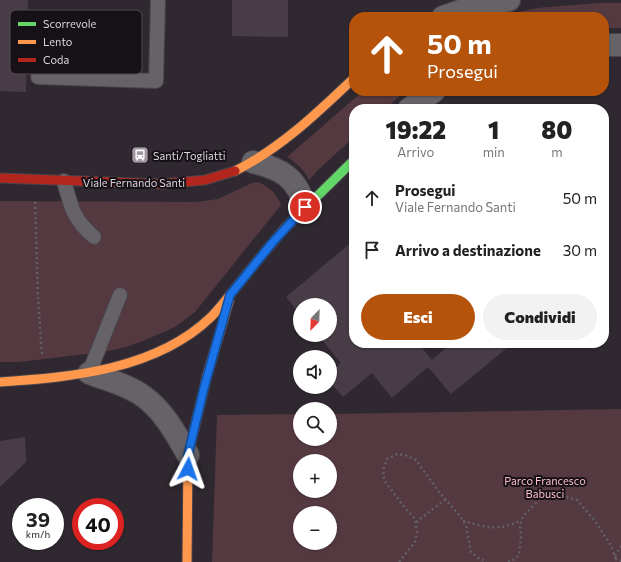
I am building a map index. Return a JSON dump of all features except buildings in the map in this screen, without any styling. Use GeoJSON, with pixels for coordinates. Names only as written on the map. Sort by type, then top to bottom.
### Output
{"type":"FeatureCollection","features":[{"type":"Feature","properties":{"kind":"street"},"geometry":{"type":"LineString","coordinates":[[457,12],[469,8],[509,0]]}},
{"type":"Feature","properties":{"kind":"street"},"geometry":{"type":"LineString","coordinates":[[609,45],[621,45]]}},
{"type":"Feature","properties":{"kind":"street","name":"Viale Fernando Santi"},"geometry":{"type":"LineString","coordinates":[[0,178],[131,184],[188,183],[221,176],[253,162],[282,142],[309,120],[349,83]]}},
{"type":"Feature","properties":{"kind":"street"},"geometry":{"type":"LineString","coordinates":[[416,104],[427,96]]}},
{"type":"Feature","properties":{"kind":"street"},"geometry":{"type":"LineString","coordinates":[[253,162],[273,167],[287,175],[298,188],[305,207]]}},
{"type":"Feature","properties":{"kind":"street"},"geometry":{"type":"LineString","coordinates":[[0,382],[45,380],[90,373],[122,365],[183,340],[202,325],[230,295],[272,243],[305,207],[349,165]]}},
{"type":"Feature","properties":{"kind":"street"},"geometry":{"type":"LineString","coordinates":[[187,562],[188,455],[205,382],[230,295]]}},
{"type":"Feature","properties":{"kind":"street"},"geometry":{"type":"LineString","coordinates":[[90,373],[126,386],[143,396],[160,411],[167,420],[188,455]]}},
{"type":"Feature","properties":{"kind":"lane"},"geometry":{"type":"LineString","coordinates":[[38,77],[156,81],[158,0]]}},
{"type":"Feature","properties":{"kind":"lane"},"geometry":{"type":"LineString","coordinates":[[64,181],[74,215],[79,223],[94,237]]}},
{"type":"Feature","properties":{"kind":"lane"},"geometry":{"type":"LineString","coordinates":[[90,373],[120,295]]}},
{"type":"Feature","properties":{"kind":"path"},"geometry":{"type":"LineString","coordinates":[[36,180],[35,232],[43,361]]}},
{"type":"Feature","properties":{"kind":"path"},"geometry":{"type":"LineString","coordinates":[[398,562],[415,542],[417,532],[415,519],[384,480],[383,470],[387,459],[397,454],[405,454],[416,460],[439,492],[466,525],[471,552],[478,558],[487,562]]}},
{"type":"Feature","properties":{"kind":"path"},"geometry":{"type":"LineString","coordinates":[[508,562],[512,561],[518,555],[521,536],[520,525],[523,516],[542,498],[551,494],[577,500],[595,521],[610,544],[615,559]]}},
{"type":"Feature","properties":{"kind":"path"},"geometry":{"type":"LineString","coordinates":[[416,522],[446,500]]}},
{"type":"Feature","properties":{"kind":"path"},"geometry":{"type":"LineString","coordinates":[[463,520],[482,527],[492,528],[505,527],[522,520]]}},
{"type":"Feature","properties":{"kind":"path"},"geometry":{"type":"LineString","coordinates":[[615,559],[621,546]]}},
{"type":"Feature","properties":{"kind":"path"},"geometry":{"type":"LineString","coordinates":[[615,559],[621,561]]}},
{"type":"Feature","properties":{"kind":"green space"},"geometry":{"type":"Polygon","coordinates":[[[599,3],[621,3],[621,28],[609,28],[609,12],[518,12],[537,8],[599,3]]]}},
{"type":"Feature","properties":{"kind":"green space"},"geometry":{"type":"Polygon","coordinates":[[[357,96],[399,96],[391,104],[349,104],[349,142],[309,180],[300,167],[287,157],[357,96]]]}},
{"type":"Feature","properties":{"kind":"green space"},"geometry":{"type":"Polygon","coordinates":[[[258,182],[272,191],[281,205],[195,312],[175,327],[126,347],[104,352],[19,362],[0,362],[0,201],[196,202],[218,199],[252,183],[258,182]]]}},
{"type":"Feature","properties":{"kind":"green space","name":"Parco Francesco Babusci"},"geometry":{"type":"Polygon","coordinates":[[[621,409],[621,562],[212,562],[217,415],[293,414],[293,446],[337,446],[337,414],[621,409]]]}},
{"type":"Feature","properties":{"kind":"traffic: fast"},"geometry":{"type":"LineString","coordinates":[[287,226],[349,165]]}},
{"type":"Feature","properties":{"kind":"traffic: slow"},"geometry":{"type":"LineString","coordinates":[[235,171],[252,162],[283,141],[312,117],[349,83]]}},
{"type":"Feature","properties":{"kind":"traffic: slow"},"geometry":{"type":"LineString","coordinates":[[0,382],[56,377],[112,368],[139,360],[165,349],[189,335],[211,317],[287,226]]}},
{"type":"Feature","properties":{"kind":"traffic: slow"},"geometry":{"type":"LineString","coordinates":[[187,562],[188,455],[207,376],[229,301]]}},
{"type":"Feature","properties":{"kind":"traffic: jam"},"geometry":{"type":"LineString","coordinates":[[0,178],[162,184],[205,180],[235,171]]}},
{"type":"Feature","properties":{"kind":"place","name":"Santi/Togliatti"},"geometry":{"type":"Point","coordinates":[140,155]}},
{"type":"Feature","properties":{"kind":"route"},"geometry":{"type":"LineString","coordinates":[[188,469],[188,455],[210,363],[230,295],[272,243],[305,207]]}}]}
